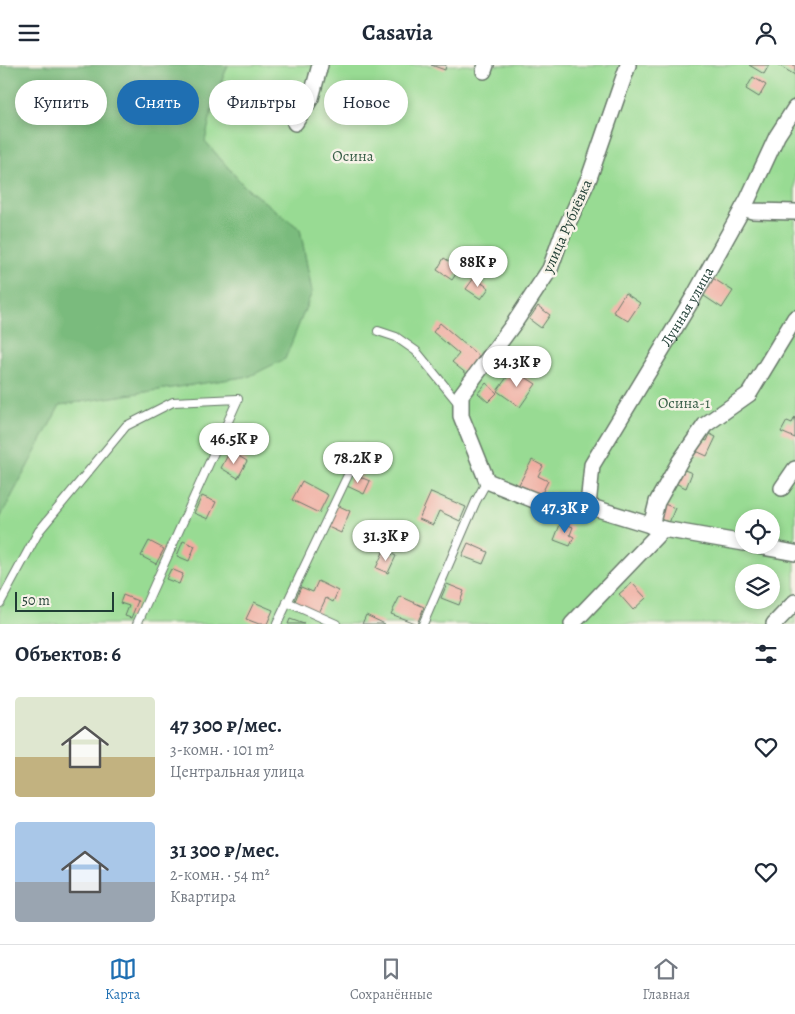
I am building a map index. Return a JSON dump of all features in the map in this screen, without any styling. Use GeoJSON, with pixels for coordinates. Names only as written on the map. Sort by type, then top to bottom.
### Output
{"type":"FeatureCollection","features":[{"type":"Feature","properties":{"kind":"street"},"geometry":{"type":"LineString","coordinates":[[314,88],[320,65]]}},
{"type":"Feature","properties":{"kind":"street","name":"улица Рублёвка"},"geometry":{"type":"LineString","coordinates":[[461,407],[461,395],[515,322],[550,269],[561,237],[589,178],[628,65]]}},
{"type":"Feature","properties":{"kind":"street","name":"Лунная улица"},"geometry":{"type":"LineString","coordinates":[[588,506],[592,465],[693,298],[742,208],[777,136],[795,108]]}},
{"type":"Feature","properties":{"kind":"street"},"geometry":{"type":"LineString","coordinates":[[742,208],[758,212],[795,212]]}},
{"type":"Feature","properties":{"kind":"street"},"geometry":{"type":"LineString","coordinates":[[572,624],[657,527],[657,502],[680,461],[705,425],[750,394],[795,318]]}},
{"type":"Feature","properties":{"kind":"street"},"geometry":{"type":"LineString","coordinates":[[461,407],[461,416],[487,481],[554,508],[575,511],[588,506],[657,527],[735,541]]}},
{"type":"Feature","properties":{"kind":"street"},"geometry":{"type":"LineString","coordinates":[[782,488],[795,469]]}},
{"type":"Feature","properties":{"kind":"street"},"geometry":{"type":"LineString","coordinates":[[780,550],[795,553]]}},
{"type":"Feature","properties":{"kind":"street"},"geometry":{"type":"LineString","coordinates":[[774,624],[795,602]]}},
{"type":"Feature","properties":{"kind":"lane"},"geometry":{"type":"LineString","coordinates":[[378,331],[396,337],[416,351],[461,407]]}},
{"type":"Feature","properties":{"kind":"lane"},"geometry":{"type":"LineString","coordinates":[[0,603],[39,531],[126,426],[173,402],[238,399],[137,624]]}},
{"type":"Feature","properties":{"kind":"lane"},"geometry":{"type":"LineString","coordinates":[[277,624],[359,452]]}},
{"type":"Feature","properties":{"kind":"lane"},"geometry":{"type":"LineString","coordinates":[[423,624],[476,501],[487,481]]}},
{"type":"Feature","properties":{"kind":"lane"},"geometry":{"type":"LineString","coordinates":[[287,602],[336,624]]}},
{"type":"Feature","properties":{"kind":"green space"},"geometry":{"type":"Polygon","coordinates":[[[0,65],[228,65],[222,80],[209,80],[209,123],[205,141],[245,187],[300,229],[312,292],[285,359],[250,376],[60,405],[0,518],[0,65]]]}},
{"type":"Feature","properties":{"kind":"green space"},"geometry":{"type":"Polygon","coordinates":[[[228,65],[795,65],[795,624],[0,624],[0,518],[60,405],[250,376],[285,358],[312,292],[300,229],[245,187],[205,141],[209,123],[209,125],[314,125],[314,80],[222,80],[228,65]]]}},
{"type":"Feature","properties":{"kind":"building"},"geometry":{"type":"Polygon","coordinates":[[[431,65],[446,65],[445,70],[431,65]]]}},
{"type":"Feature","properties":{"kind":"building"},"geometry":{"type":"Polygon","coordinates":[[[749,65],[769,65],[764,74],[749,65]]]}},
{"type":"Feature","properties":{"kind":"building"},"geometry":{"type":"Polygon","coordinates":[[[778,65],[795,65],[795,75],[778,65]]]}},
{"type":"Feature","properties":{"kind":"building"},"geometry":{"type":"Polygon","coordinates":[[[753,77],[766,85],[759,97],[746,89],[753,77]]]}},
{"type":"Feature","properties":{"kind":"building"},"geometry":{"type":"Polygon","coordinates":[[[444,258],[460,268],[452,280],[437,270],[444,258]]]}},
{"type":"Feature","properties":{"kind":"building"},"geometry":{"type":"Polygon","coordinates":[[[711,277],[733,291],[722,308],[701,294],[711,277]]]}},
{"type":"Feature","properties":{"kind":"building"},"geometry":{"type":"Polygon","coordinates":[[[474,278],[489,288],[481,299],[466,289],[474,278]]]}},
{"type":"Feature","properties":{"kind":"building"},"geometry":{"type":"Polygon","coordinates":[[[625,293],[640,303],[628,321],[613,312],[625,293]]]}},
{"type":"Feature","properties":{"kind":"building"},"geometry":{"type":"Polygon","coordinates":[[[538,306],[550,315],[541,328],[529,319],[538,306]]]}},
{"type":"Feature","properties":{"kind":"building"},"geometry":{"type":"Polygon","coordinates":[[[440,323],[481,358],[468,375],[452,362],[459,354],[433,332],[440,323]]]}},
{"type":"Feature","properties":{"kind":"building"},"geometry":{"type":"Polygon","coordinates":[[[513,369],[536,384],[520,407],[497,391],[513,369]]]}},
{"type":"Feature","properties":{"kind":"building"},"geometry":{"type":"Polygon","coordinates":[[[486,383],[497,393],[488,402],[478,393],[486,383]]]}},
{"type":"Feature","properties":{"kind":"building"},"geometry":{"type":"Polygon","coordinates":[[[795,417],[795,438],[781,432],[787,421],[792,423],[795,417]]]}},
{"type":"Feature","properties":{"kind":"building"},"geometry":{"type":"Polygon","coordinates":[[[710,434],[716,437],[707,456],[696,451],[702,439],[707,441],[710,434]]]}},
{"type":"Feature","properties":{"kind":"building"},"geometry":{"type":"Polygon","coordinates":[[[230,451],[247,461],[238,478],[221,468],[230,451]]]}},
{"type":"Feature","properties":{"kind":"building"},"geometry":{"type":"Polygon","coordinates":[[[358,457],[367,460],[362,476],[353,473],[358,457]]]}},
{"type":"Feature","properties":{"kind":"building"},"geometry":{"type":"Polygon","coordinates":[[[532,460],[543,466],[538,476],[548,481],[539,499],[517,488],[532,460]]]}},
{"type":"Feature","properties":{"kind":"building"},"geometry":{"type":"Polygon","coordinates":[[[682,469],[692,473],[686,488],[675,483],[682,469]]]}},
{"type":"Feature","properties":{"kind":"building"},"geometry":{"type":"Polygon","coordinates":[[[352,474],[370,481],[364,494],[347,486],[352,474]]]}},
{"type":"Feature","properties":{"kind":"building"},"geometry":{"type":"Polygon","coordinates":[[[302,481],[328,495],[319,513],[292,500],[302,481]]]}},
{"type":"Feature","properties":{"kind":"building"},"geometry":{"type":"Polygon","coordinates":[[[431,492],[466,507],[460,521],[439,511],[433,525],[419,519],[431,492]]]}},
{"type":"Feature","properties":{"kind":"building"},"geometry":{"type":"Polygon","coordinates":[[[552,492],[568,498],[565,506],[549,500],[552,492]]]}},
{"type":"Feature","properties":{"kind":"building"},"geometry":{"type":"Polygon","coordinates":[[[202,496],[216,502],[208,519],[194,513],[202,496]]]}},
{"type":"Feature","properties":{"kind":"building"},"geometry":{"type":"Polygon","coordinates":[[[664,504],[675,508],[669,523],[658,518],[664,504]]]}},
{"type":"Feature","properties":{"kind":"building"},"geometry":{"type":"Polygon","coordinates":[[[337,505],[350,511],[341,533],[328,527],[337,505]]]}},
{"type":"Feature","properties":{"kind":"building"},"geometry":{"type":"Polygon","coordinates":[[[561,522],[573,527],[570,535],[574,537],[570,546],[554,540],[561,522]]]}},
{"type":"Feature","properties":{"kind":"building"},"geometry":{"type":"Polygon","coordinates":[[[149,541],[164,549],[156,564],[141,556],[149,541]]]}},
{"type":"Feature","properties":{"kind":"building"},"geometry":{"type":"Polygon","coordinates":[[[183,541],[195,546],[189,561],[177,556],[183,541]]]}},
{"type":"Feature","properties":{"kind":"building"},"geometry":{"type":"Polygon","coordinates":[[[468,543],[488,552],[483,564],[462,556],[468,543]]]}},
{"type":"Feature","properties":{"kind":"building"},"geometry":{"type":"Polygon","coordinates":[[[384,550],[396,556],[388,573],[376,568],[384,550]]]}},
{"type":"Feature","properties":{"kind":"building"},"geometry":{"type":"Polygon","coordinates":[[[171,569],[183,574],[179,584],[166,579],[171,569]]]}},
{"type":"Feature","properties":{"kind":"building"},"geometry":{"type":"Polygon","coordinates":[[[318,581],[338,591],[333,602],[326,598],[318,615],[294,603],[301,587],[313,592],[318,581]]]}},
{"type":"Feature","properties":{"kind":"building"},"geometry":{"type":"Polygon","coordinates":[[[632,583],[646,598],[633,610],[619,594],[632,583]]]}},
{"type":"Feature","properties":{"kind":"building"},"geometry":{"type":"Polygon","coordinates":[[[447,584],[464,591],[459,605],[441,598],[447,584]]]}},
{"type":"Feature","properties":{"kind":"building"},"geometry":{"type":"Polygon","coordinates":[[[123,595],[138,601],[131,618],[125,616],[129,606],[120,603],[123,595]]]}},
{"type":"Feature","properties":{"kind":"building"},"geometry":{"type":"Polygon","coordinates":[[[400,596],[424,607],[417,624],[391,614],[400,596]]]}},
{"type":"Feature","properties":{"kind":"building"},"geometry":{"type":"Polygon","coordinates":[[[254,602],[273,610],[267,624],[259,624],[246,619],[254,602]]]}},
{"type":"Feature","properties":{"kind":"building"},"geometry":{"type":"Polygon","coordinates":[[[366,615],[385,624],[362,624],[366,615]]]}},
{"type":"Feature","properties":{"kind":"building"},"geometry":{"type":"Polygon","coordinates":[[[290,619],[304,624],[288,624],[290,619]]]}},
{"type":"Feature","properties":{"kind":"park label","name":"Осина"},"geometry":{"type":"Point","coordinates":[353,156]}},
{"type":"Feature","properties":{"kind":"park label","name":"Осина-1"},"geometry":{"type":"Point","coordinates":[684,403]}}]}
